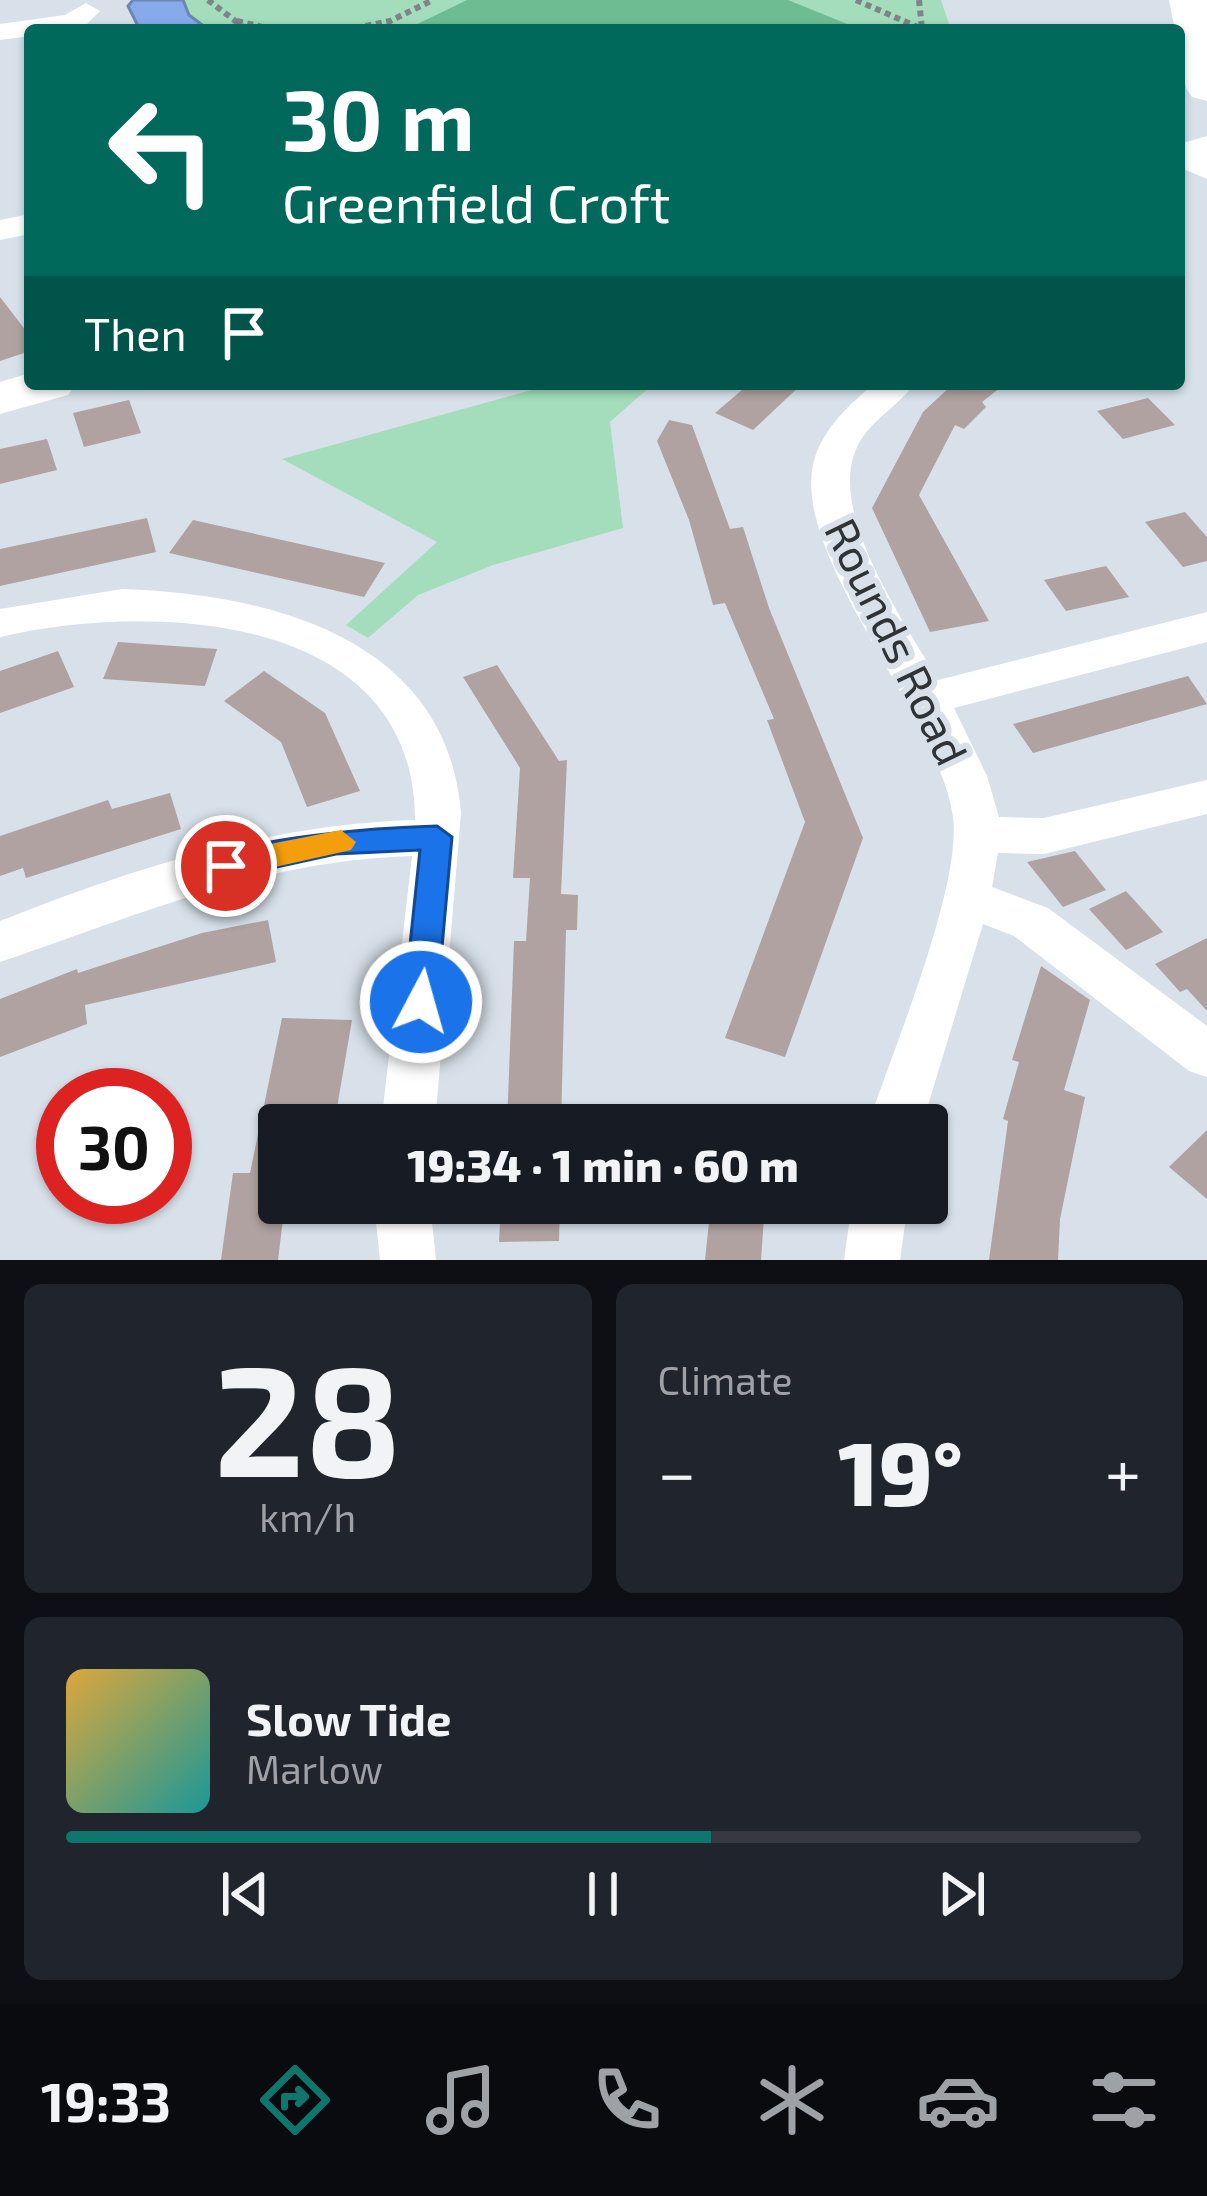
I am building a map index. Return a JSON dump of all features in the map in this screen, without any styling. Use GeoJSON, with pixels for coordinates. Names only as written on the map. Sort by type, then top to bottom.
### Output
{"type":"FeatureCollection","features":[{"type":"Feature","properties":{"kind":"street"},"geometry":{"type":"LineString","coordinates":[[1189,0],[1194,54],[1207,88]]}},
{"type":"Feature","properties":{"kind":"street"},"geometry":{"type":"LineString","coordinates":[[57,24],[86,20]]}},
{"type":"Feature","properties":{"kind":"street","name":"Rounds Road"},"geometry":{"type":"LineString","coordinates":[[890,390],[841,441],[830,475],[829,498],[845,546],[959,760],[977,835],[964,897],[901,1104]]}},
{"type":"Feature","properties":{"kind":"street"},"geometry":{"type":"LineString","coordinates":[[0,623],[71,605],[131,602],[241,614],[321,642],[373,678],[410,724],[434,778],[437,837],[410,1104]]}},
{"type":"Feature","properties":{"kind":"street"},"geometry":{"type":"LineString","coordinates":[[930,698],[1207,627]]}},
{"type":"Feature","properties":{"kind":"street"},"geometry":{"type":"LineString","coordinates":[[977,835],[1044,836],[1207,797]]}},
{"type":"Feature","properties":{"kind":"street"},"geometry":{"type":"LineString","coordinates":[[0,942],[118,894],[226,866],[336,842],[437,837]]}},
{"type":"Feature","properties":{"kind":"street"},"geometry":{"type":"LineString","coordinates":[[964,897],[1031,922],[1207,1055]]}},
{"type":"Feature","properties":{"kind":"street"},"geometry":{"type":"LineString","coordinates":[[404,1224],[408,1260]]}},
{"type":"Feature","properties":{"kind":"street"},"geometry":{"type":"LineString","coordinates":[[872,1260],[877,1224]]}},
{"type":"Feature","properties":{"kind":"path"},"geometry":{"type":"LineString","coordinates":[[208,0],[238,24]]}},
{"type":"Feature","properties":{"kind":"path"},"geometry":{"type":"LineString","coordinates":[[386,24],[433,0]]}},
{"type":"Feature","properties":{"kind":"path"},"geometry":{"type":"LineString","coordinates":[[856,0],[909,24]]}},
{"type":"Feature","properties":{"kind":"path"},"geometry":{"type":"LineString","coordinates":[[232,20],[250,24]]}},
{"type":"Feature","properties":{"kind":"path"},"geometry":{"type":"LineString","coordinates":[[375,24],[390,21]]}},
{"type":"Feature","properties":{"kind":"green space"},"geometry":{"type":"Polygon","coordinates":[[[183,0],[941,0],[949,24],[201,24],[189,15],[183,0]]]}},
{"type":"Feature","properties":{"kind":"green space"},"geometry":{"type":"Polygon","coordinates":[[[467,0],[788,0],[847,24],[417,24],[467,0]]]}},
{"type":"Feature","properties":{"kind":"green space"},"geometry":{"type":"Polygon","coordinates":[[[531,390],[646,390],[610,422],[623,528],[493,565],[418,595],[368,638],[346,625],[437,542],[282,459],[531,390]]]}},
{"type":"Feature","properties":{"kind":"water"},"geometry":{"type":"Polygon","coordinates":[[[133,0],[183,0],[189,15],[201,24],[137,24],[128,6],[133,0]]]}},
{"type":"Feature","properties":{"kind":"building"},"geometry":{"type":"Polygon","coordinates":[[[0,297],[24,328],[24,353],[0,361],[0,297]]]}},
{"type":"Feature","properties":{"kind":"building"},"geometry":{"type":"Polygon","coordinates":[[[742,390],[796,390],[753,430],[715,413],[742,390]]]}},
{"type":"Feature","properties":{"kind":"building"},"geometry":{"type":"Polygon","coordinates":[[[947,390],[997,390],[982,402],[986,407],[964,429],[955,425],[919,495],[989,621],[930,632],[872,508],[923,412],[947,390]]]}},
{"type":"Feature","properties":{"kind":"building"},"geometry":{"type":"Polygon","coordinates":[[[1148,398],[1175,425],[1123,439],[1097,411],[1148,398]]]}},
{"type":"Feature","properties":{"kind":"building"},"geometry":{"type":"Polygon","coordinates":[[[129,400],[141,433],[84,447],[73,413],[129,400]]]}},
{"type":"Feature","properties":{"kind":"building"},"geometry":{"type":"Polygon","coordinates":[[[669,420],[692,425],[730,529],[743,527],[769,608],[863,838],[785,1057],[725,1038],[805,822],[767,720],[774,719],[725,603],[713,605],[689,520],[657,441],[669,420]]]}},
{"type":"Feature","properties":{"kind":"building"},"geometry":{"type":"Polygon","coordinates":[[[47,439],[57,470],[0,484],[0,449],[47,439]]]}},
{"type":"Feature","properties":{"kind":"building"},"geometry":{"type":"Polygon","coordinates":[[[1185,512],[1207,537],[1207,561],[1183,567],[1145,522],[1185,512]]]}},
{"type":"Feature","properties":{"kind":"building"},"geometry":{"type":"Polygon","coordinates":[[[147,518],[156,552],[0,586],[0,549],[147,518]]]}},
{"type":"Feature","properties":{"kind":"building"},"geometry":{"type":"Polygon","coordinates":[[[193,520],[385,563],[364,597],[169,553],[193,520]]]}},
{"type":"Feature","properties":{"kind":"building"},"geometry":{"type":"Polygon","coordinates":[[[1106,566],[1129,597],[1066,611],[1044,580],[1106,566]]]}},
{"type":"Feature","properties":{"kind":"building"},"geometry":{"type":"Polygon","coordinates":[[[118,642],[217,649],[205,686],[103,679],[118,642]]]}},
{"type":"Feature","properties":{"kind":"building"},"geometry":{"type":"Polygon","coordinates":[[[58,651],[74,687],[0,713],[0,671],[58,651]]]}},
{"type":"Feature","properties":{"kind":"building"},"geometry":{"type":"Polygon","coordinates":[[[497,665],[559,761],[567,760],[561,894],[578,895],[577,930],[566,930],[562,1104],[508,1104],[514,941],[526,941],[530,878],[513,878],[520,768],[463,677],[497,665]]]}},
{"type":"Feature","properties":{"kind":"building"},"geometry":{"type":"Polygon","coordinates":[[[264,671],[325,713],[360,791],[307,807],[281,742],[224,701],[264,671]]]}},
{"type":"Feature","properties":{"kind":"building"},"geometry":{"type":"Polygon","coordinates":[[[1188,676],[1207,704],[1033,753],[1013,724],[1188,676]]]}},
{"type":"Feature","properties":{"kind":"building"},"geometry":{"type":"Polygon","coordinates":[[[170,793],[181,829],[26,878],[23,868],[0,876],[0,836],[108,800],[112,809],[170,793]]]}},
{"type":"Feature","properties":{"kind":"building"},"geometry":{"type":"Polygon","coordinates":[[[1075,851],[1106,890],[1063,907],[1027,862],[1075,851]]]}},
{"type":"Feature","properties":{"kind":"building"},"geometry":{"type":"Polygon","coordinates":[[[1126,891],[1163,932],[1126,950],[1089,909],[1126,891]]]}},
{"type":"Feature","properties":{"kind":"building"},"geometry":{"type":"Polygon","coordinates":[[[268,920],[276,962],[85,1005],[87,1024],[0,1057],[0,999],[77,969],[78,973],[202,933],[268,920]]]}},
{"type":"Feature","properties":{"kind":"building"},"geometry":{"type":"Polygon","coordinates":[[[1207,938],[1207,1011],[1187,989],[1180,992],[1155,964],[1207,938]]]}},
{"type":"Feature","properties":{"kind":"building"},"geometry":{"type":"Polygon","coordinates":[[[1041,966],[1090,1000],[1064,1090],[1085,1097],[1060,1219],[1058,1260],[989,1260],[1008,1121],[1003,1119],[1019,1062],[1012,1060],[1041,966]]]}},
{"type":"Feature","properties":{"kind":"building"},"geometry":{"type":"Polygon","coordinates":[[[282,1018],[352,1020],[338,1104],[264,1104],[282,1018]]]}},
{"type":"Feature","properties":{"kind":"building"},"geometry":{"type":"Polygon","coordinates":[[[1207,1130],[1207,1199],[1169,1167],[1207,1130]]]}},
{"type":"Feature","properties":{"kind":"building"},"geometry":{"type":"Polygon","coordinates":[[[258,1134],[258,1224],[282,1224],[278,1260],[221,1260],[233,1173],[250,1173],[258,1134]]]}},
{"type":"Feature","properties":{"kind":"building"},"geometry":{"type":"Polygon","coordinates":[[[500,1224],[559,1224],[559,1241],[499,1242],[500,1224]]]}},
{"type":"Feature","properties":{"kind":"building"},"geometry":{"type":"Polygon","coordinates":[[[709,1224],[764,1224],[761,1260],[705,1260],[709,1224]]]}},
{"type":"Feature","properties":{"kind":"slow traffic"},"geometry":{"type":"LineString","coordinates":[[266,857],[341,842]]}},
{"type":"Feature","properties":{"kind":"route"},"geometry":{"type":"LineString","coordinates":[[226,866],[336,842],[437,837],[421,1002]]}}]}
